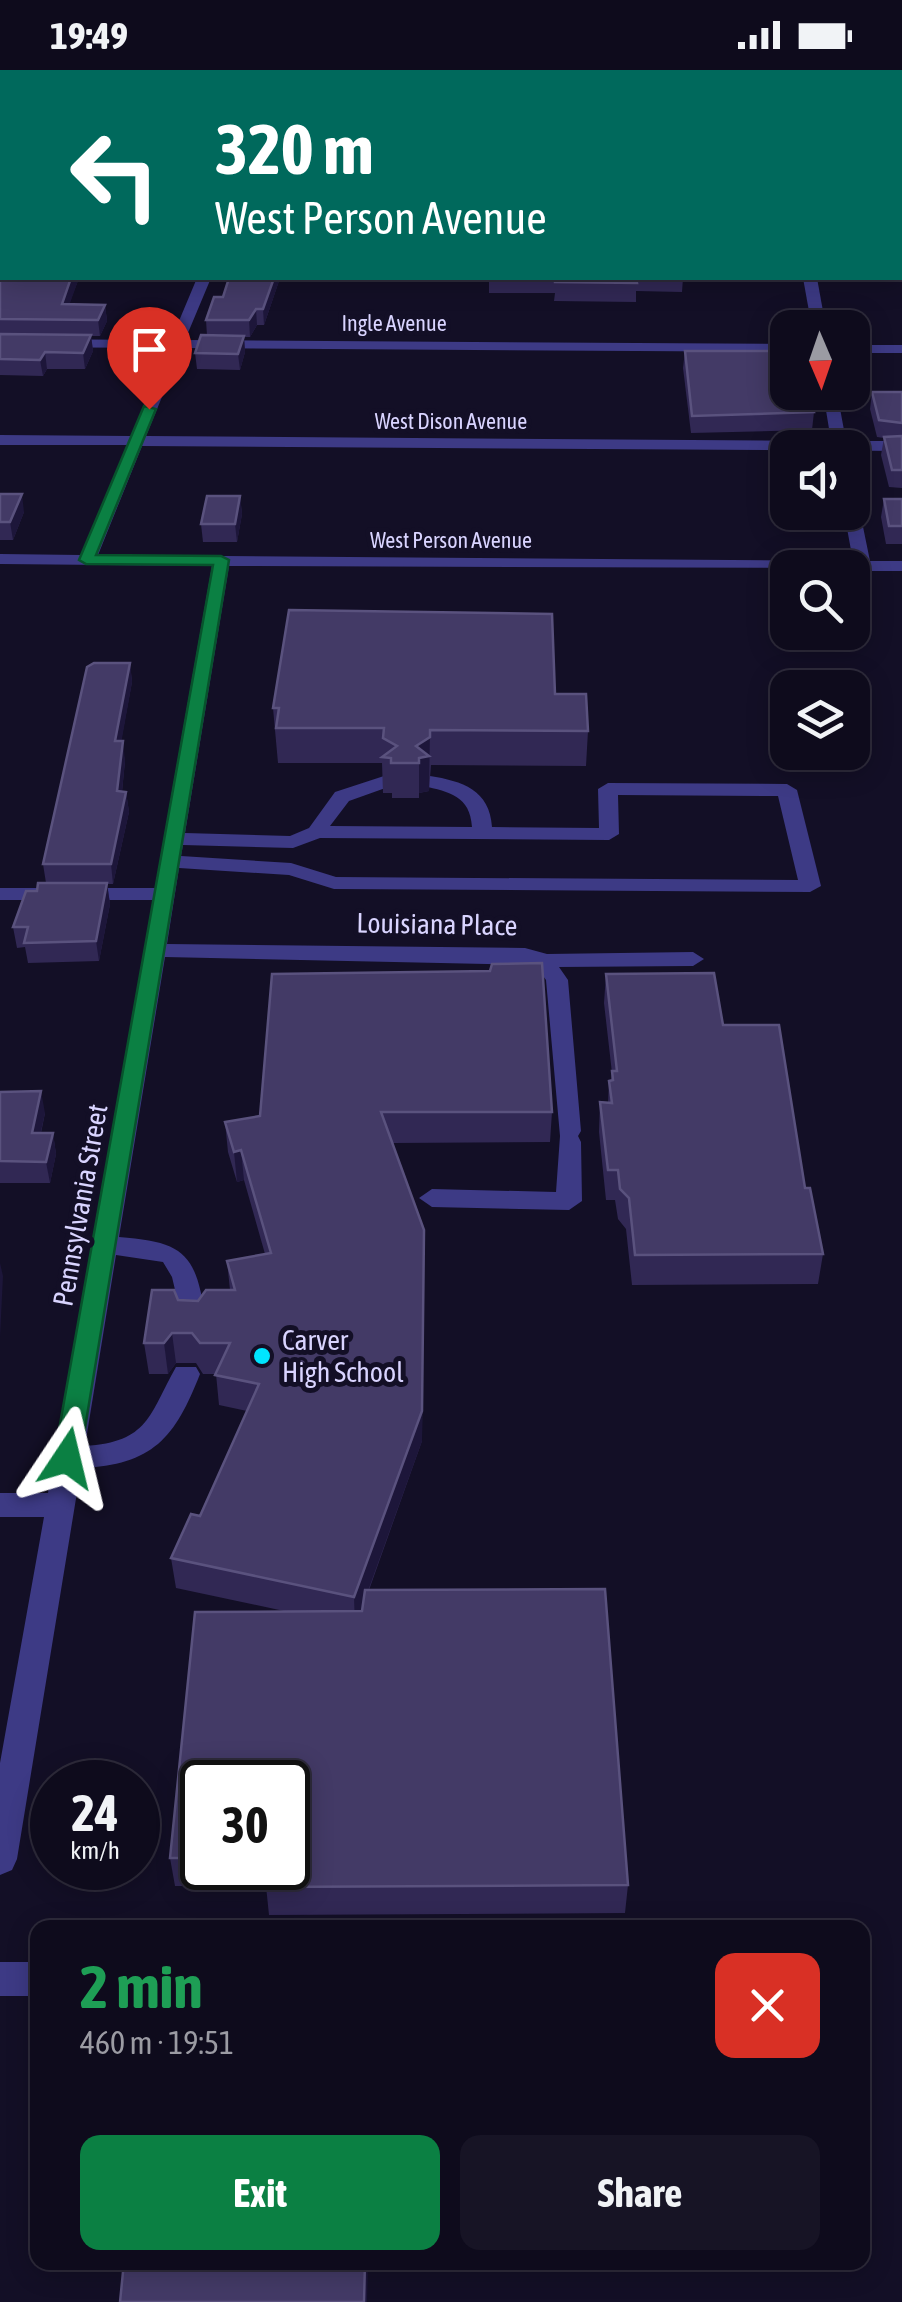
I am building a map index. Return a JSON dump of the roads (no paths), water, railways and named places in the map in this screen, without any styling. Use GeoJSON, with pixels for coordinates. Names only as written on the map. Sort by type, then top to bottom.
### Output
{"type":"FeatureCollection","features":[{"type":"Feature","properties":{"kind":"street"},"geometry":{"type":"LineString","coordinates":[[86,560],[203,280]]}},
{"type":"Feature","properties":{"kind":"street"},"geometry":{"type":"LineString","coordinates":[[810,280],[816,310]]}},
{"type":"Feature","properties":{"kind":"street","name":"Ingle Avenue"},"geometry":{"type":"LineString","coordinates":[[0,343],[770,348]]}},
{"type":"Feature","properties":{"kind":"street"},"geometry":{"type":"LineString","coordinates":[[870,349],[902,349]]}},
{"type":"Feature","properties":{"kind":"street","name":"West Dison Avenue"},"geometry":{"type":"LineString","coordinates":[[0,440],[770,446]]}},
{"type":"Feature","properties":{"kind":"street","name":"West Dison Avenue"},"geometry":{"type":"LineString","coordinates":[[870,447],[902,446]]}},
{"type":"Feature","properties":{"kind":"street","name":"West Person Avenue"},"geometry":{"type":"LineString","coordinates":[[0,559],[770,565]]}},
{"type":"Feature","properties":{"kind":"street","name":"Pennsylvania Street"},"geometry":{"type":"LineString","coordinates":[[0,1859],[221,560]]}},
{"type":"Feature","properties":{"kind":"street","name":"West Person Avenue"},"geometry":{"type":"LineString","coordinates":[[870,566],[902,566]]}},
{"type":"Feature","properties":{"kind":"street"},"geometry":{"type":"LineString","coordinates":[[317,832],[325,812],[341,794],[384,782]]}},
{"type":"Feature","properties":{"kind":"street"},"geometry":{"type":"LineString","coordinates":[[430,782],[464,789],[474,796],[482,814],[482,833]]}},
{"type":"Feature","properties":{"kind":"street"},"geometry":{"type":"LineString","coordinates":[[608,789],[788,790],[810,886],[334,883],[291,870],[171,850],[293,842],[317,832],[609,834],[608,789]]}},
{"type":"Feature","properties":{"kind":"street"},"geometry":{"type":"LineString","coordinates":[[291,870],[293,842]]}},
{"type":"Feature","properties":{"kind":"street"},"geometry":{"type":"LineString","coordinates":[[0,894],[163,894]]}},
{"type":"Feature","properties":{"kind":"street","name":"Louisiana Place"},"geometry":{"type":"LineString","coordinates":[[153,950],[526,955],[546,961],[557,980],[570,1201],[432,1198]]}},
{"type":"Feature","properties":{"kind":"street"},"geometry":{"type":"LineString","coordinates":[[546,961],[694,959]]}},
{"type":"Feature","properties":{"kind":"street"},"geometry":{"type":"LineString","coordinates":[[103,1245],[156,1250],[180,1260],[186,1272],[193,1320]]}},
{"type":"Feature","properties":{"kind":"street"},"geometry":{"type":"LineString","coordinates":[[67,1458],[120,1456],[138,1450],[164,1422],[186,1374]]}},
{"type":"Feature","properties":{"kind":"street"},"geometry":{"type":"LineString","coordinates":[[0,1506],[59,1505]]}},
{"type":"Feature","properties":{"kind":"street"},"geometry":{"type":"LineString","coordinates":[[0,1979],[30,1978]]}},
{"type":"Feature","properties":{"kind":"place","name":"Carver High School"},"geometry":{"type":"Point","coordinates":[262,1356]}}]}
